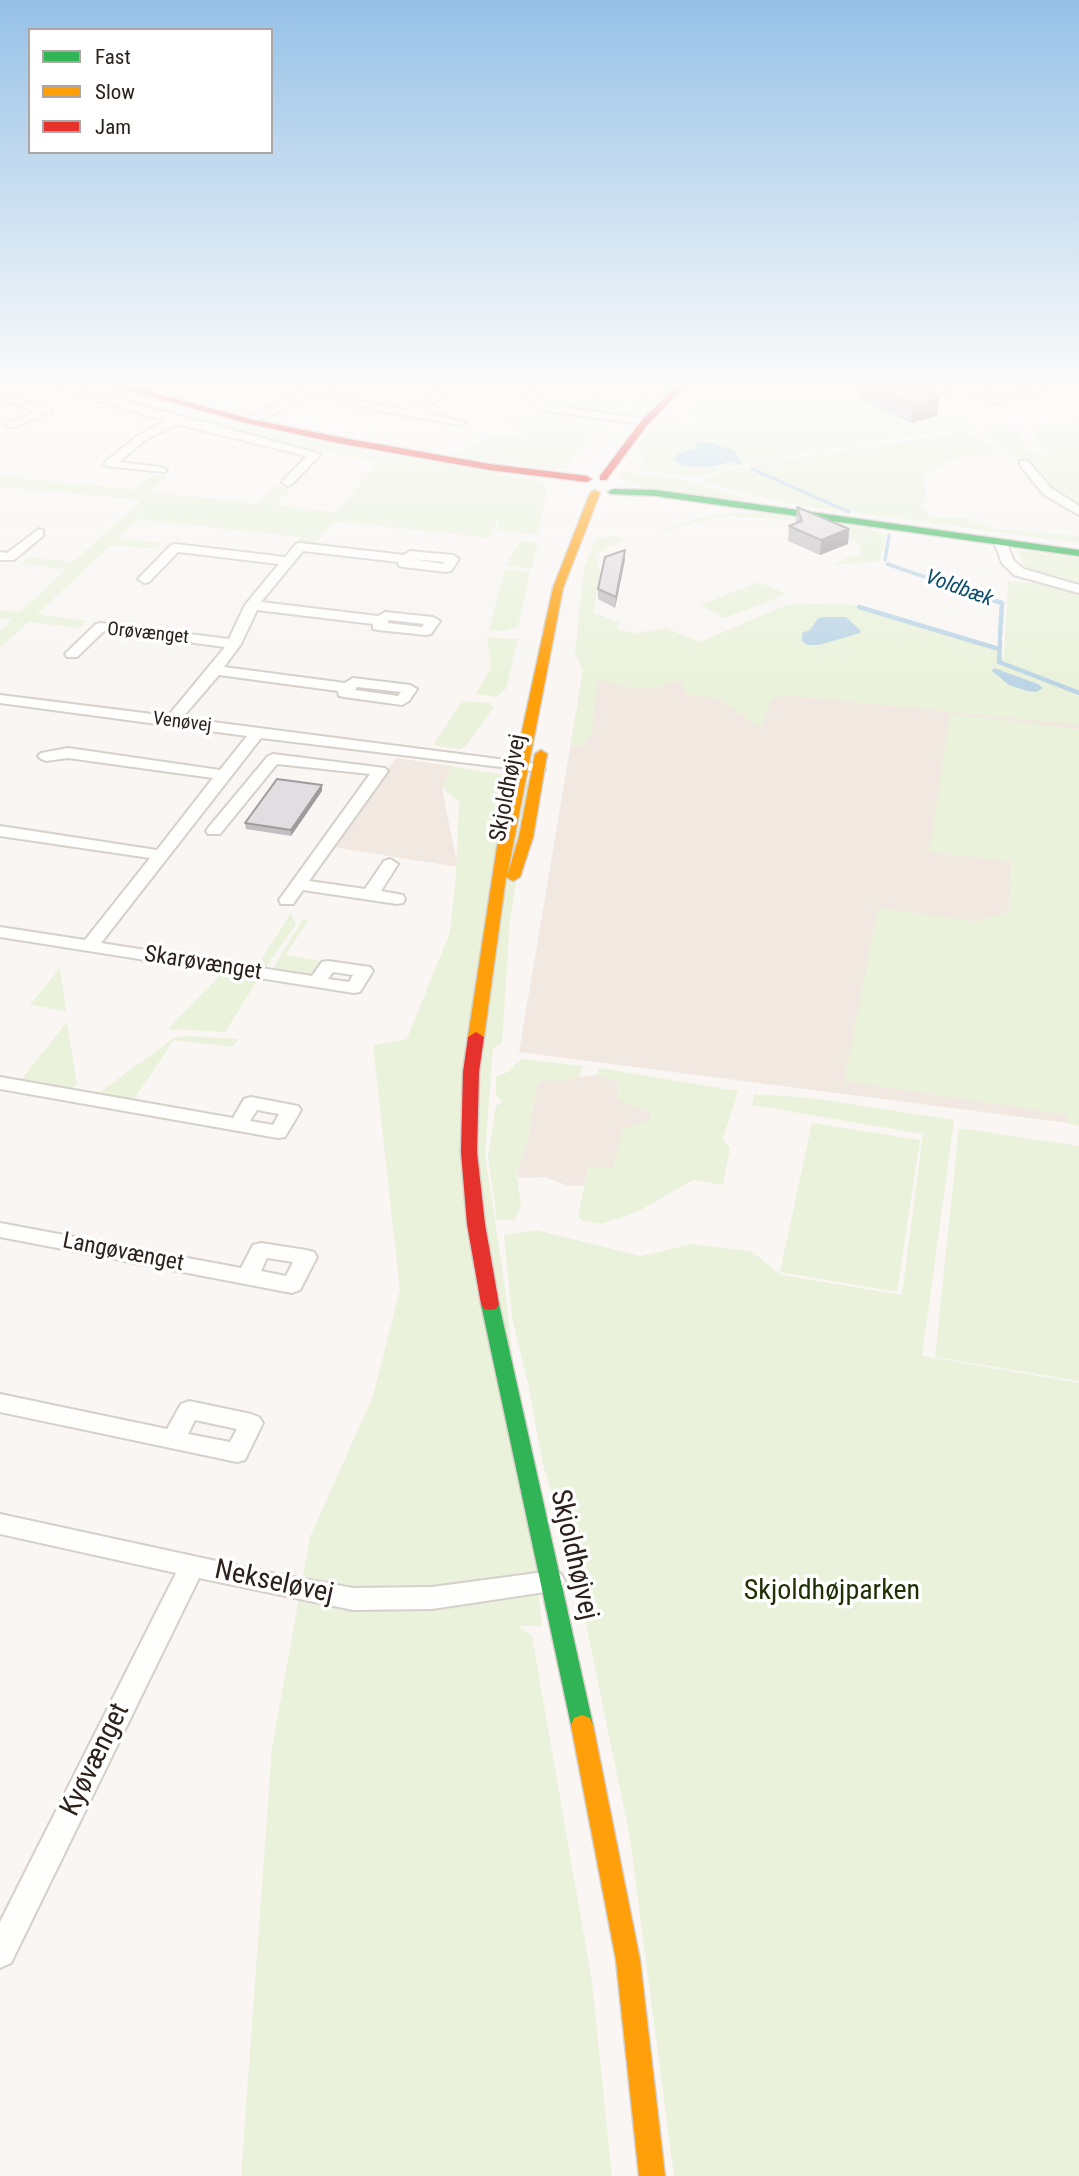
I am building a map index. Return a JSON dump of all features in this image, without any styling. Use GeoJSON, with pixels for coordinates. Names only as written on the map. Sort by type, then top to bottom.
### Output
{"type":"FeatureCollection","features":[{"type":"Feature","properties":{"kind":"street"},"geometry":{"type":"LineString","coordinates":[[582,483],[1079,553]]}},
{"type":"Feature","properties":{"kind":"street"},"geometry":{"type":"LineString","coordinates":[[1040,483],[1047,491],[1079,511]]}},
{"type":"Feature","properties":{"kind":"street","name":"Skjoldhøjvej"},"geometry":{"type":"LineString","coordinates":[[591,484],[565,566],[504,846],[471,1072],[469,1152],[476,1224],[492,1318],[552,1581],[628,1960],[652,2176]]}},
{"type":"Feature","properties":{"kind":"street"},"geometry":{"type":"LineString","coordinates":[[0,556],[10,557],[39,533]]}},
{"type":"Feature","properties":{"kind":"street"},"geometry":{"type":"LineString","coordinates":[[1001,544],[1008,563],[1019,572],[1079,589]]}},
{"type":"Feature","properties":{"kind":"street"},"geometry":{"type":"LineString","coordinates":[[144,579],[175,548],[288,561]]}},
{"type":"Feature","properties":{"kind":"street"},"geometry":{"type":"LineString","coordinates":[[172,722],[234,644],[252,605],[300,548],[407,559]]}},
{"type":"Feature","properties":{"kind":"street"},"geometry":{"type":"LineString","coordinates":[[252,605],[382,621]]}},
{"type":"Feature","properties":{"kind":"street","name":"Orøvænget"},"geometry":{"type":"LineString","coordinates":[[72,654],[101,627],[234,644]]}},
{"type":"Feature","properties":{"kind":"street","name":"Skjoldhøjvej"},"geometry":{"type":"LineString","coordinates":[[490,947],[526,837],[547,702],[549,634]]}},
{"type":"Feature","properties":{"kind":"street"},"geometry":{"type":"LineString","coordinates":[[215,670],[349,688]]}},
{"type":"Feature","properties":{"kind":"street","name":"Venøvej"},"geometry":{"type":"LineString","coordinates":[[0,699],[538,769]]}},
{"type":"Feature","properties":{"kind":"street"},"geometry":{"type":"LineString","coordinates":[[89,946],[257,733]]}},
{"type":"Feature","properties":{"kind":"street"},"geometry":{"type":"LineString","coordinates":[[350,766],[364,747]]}},
{"type":"Feature","properties":{"kind":"street"},"geometry":{"type":"LineString","coordinates":[[46,757],[68,753],[223,775]]}},
{"type":"Feature","properties":{"kind":"street"},"geometry":{"type":"LineString","coordinates":[[214,831],[270,760],[282,758],[380,771],[288,900]]}},
{"type":"Feature","properties":{"kind":"street"},"geometry":{"type":"LineString","coordinates":[[0,831],[160,855]]}},
{"type":"Feature","properties":{"kind":"street"},"geometry":{"type":"LineString","coordinates":[[370,895],[390,863]]}},
{"type":"Feature","properties":{"kind":"street"},"geometry":{"type":"LineString","coordinates":[[299,884],[397,899]]}},
{"type":"Feature","properties":{"kind":"street","name":"Skarøvænget"},"geometry":{"type":"LineString","coordinates":[[0,932],[317,982]]}},
{"type":"Feature","properties":{"kind":"street"},"geometry":{"type":"LineString","coordinates":[[0,1083],[237,1125]]}},
{"type":"Feature","properties":{"kind":"street","name":"Langøvænget"},"geometry":{"type":"LineString","coordinates":[[0,1230],[247,1277]]}},
{"type":"Feature","properties":{"kind":"street"},"geometry":{"type":"LineString","coordinates":[[0,1403],[173,1439]]}},
{"type":"Feature","properties":{"kind":"street","name":"Nekseløvej"},"geometry":{"type":"LineString","coordinates":[[0,1524],[312,1593],[353,1599],[432,1598],[552,1581]]}},
{"type":"Feature","properties":{"kind":"street","name":"Kyøvænget"},"geometry":{"type":"LineString","coordinates":[[0,1953],[192,1566]]}},
{"type":"Feature","properties":{"kind":"shaded area"},"geometry":{"type":"Polygon","coordinates":[[[860,607],[1079,693],[1079,921],[1071,932],[1068,1123],[519,1052],[586,653],[648,684],[860,607]]]}},
{"type":"Feature","properties":{"kind":"shaded area"},"geometry":{"type":"Polygon","coordinates":[[[396,758],[451,766],[442,789],[458,867],[333,847],[396,758]]]}},
{"type":"Feature","properties":{"kind":"shaded area"},"geometry":{"type":"Polygon","coordinates":[[[597,1075],[617,1080],[617,1099],[651,1113],[650,1120],[613,1168],[588,1168],[584,1186],[566,1185],[545,1177],[519,1178],[517,1173],[529,1134],[538,1082],[597,1075]]]}},
{"type":"Feature","properties":{"kind":"green space"},"geometry":{"type":"Polygon","coordinates":[[[0,483],[63,483],[135,490],[144,483],[160,483],[150,492],[259,504],[276,486],[292,488],[275,505],[336,512],[361,483],[540,483],[546,485],[547,491],[537,535],[497,530],[498,520],[488,538],[334,521],[311,546],[295,544],[300,537],[137,519],[118,538],[163,543],[157,549],[111,545],[37,614],[87,621],[80,628],[29,622],[0,648],[0,631],[12,620],[0,618],[0,610],[20,612],[67,569],[21,564],[28,557],[73,562],[142,500],[0,487],[0,483]]]}},
{"type":"Feature","properties":{"kind":"green space"},"geometry":{"type":"Polygon","coordinates":[[[630,483],[691,483],[744,498],[741,501],[649,489],[630,483]]]}},
{"type":"Feature","properties":{"kind":"green space"},"geometry":{"type":"Polygon","coordinates":[[[705,483],[925,483],[926,501],[921,504],[932,518],[963,518],[996,529],[1079,536],[1079,543],[791,504],[705,483]]]}},
{"type":"Feature","properties":{"kind":"green space"},"geometry":{"type":"Polygon","coordinates":[[[1048,483],[1079,483],[1079,507],[1061,496],[1048,483]]]}},
{"type":"Feature","properties":{"kind":"green space"},"geometry":{"type":"Polygon","coordinates":[[[760,513],[871,529],[886,535],[880,561],[837,565],[835,564],[859,554],[861,544],[816,526],[790,520],[734,516],[715,518],[666,531],[663,529],[708,516],[760,513]]]}},
{"type":"Feature","properties":{"kind":"green space"},"geometry":{"type":"Polygon","coordinates":[[[617,536],[626,541],[607,547],[596,556],[601,576],[593,612],[619,623],[616,629],[635,633],[666,628],[699,642],[787,605],[845,603],[993,648],[1004,659],[1008,581],[1055,585],[1079,592],[1079,725],[784,695],[771,699],[762,726],[756,725],[716,698],[686,695],[681,680],[655,688],[618,686],[598,679],[592,732],[581,747],[571,745],[583,670],[575,654],[584,567],[596,539],[617,536]]]}},
{"type":"Feature","properties":{"kind":"green space"},"geometry":{"type":"Polygon","coordinates":[[[519,541],[538,543],[532,568],[506,566],[519,541]]]}},
{"type":"Feature","properties":{"kind":"green space"},"geometry":{"type":"Polygon","coordinates":[[[1016,550],[1079,558],[1079,586],[1026,569],[1016,550]]]}},
{"type":"Feature","properties":{"kind":"green space"},"geometry":{"type":"Polygon","coordinates":[[[505,569],[530,572],[518,627],[504,631],[489,630],[505,569]]]}},
{"type":"Feature","properties":{"kind":"green space"},"geometry":{"type":"Polygon","coordinates":[[[759,582],[787,594],[725,618],[699,605],[759,582]]]}},
{"type":"Feature","properties":{"kind":"green space"},"geometry":{"type":"Polygon","coordinates":[[[487,637],[518,639],[506,689],[496,697],[475,694],[491,669],[487,637]]]}},
{"type":"Feature","properties":{"kind":"green space"},"geometry":{"type":"Polygon","coordinates":[[[462,701],[490,703],[494,707],[465,747],[460,749],[436,746],[434,744],[462,701]]]}},
{"type":"Feature","properties":{"kind":"green space"},"geometry":{"type":"Polygon","coordinates":[[[950,714],[1079,729],[1079,1126],[1068,1123],[1068,1115],[844,1081],[878,908],[975,921],[1009,912],[1011,862],[929,852],[950,714]]]}},
{"type":"Feature","properties":{"kind":"green space"},"geometry":{"type":"Polygon","coordinates":[[[451,766],[533,780],[510,920],[502,1043],[493,1048],[485,1154],[505,1288],[542,1626],[518,1626],[532,1636],[592,1982],[612,2176],[241,2176],[272,1748],[310,1537],[373,1396],[400,1290],[373,1045],[407,1039],[450,932],[459,801],[442,788],[451,766]]]}},
{"type":"Feature","properties":{"kind":"green space"},"geometry":{"type":"Polygon","coordinates":[[[291,913],[296,924],[265,969],[256,968],[291,913]]]}},
{"type":"Feature","properties":{"kind":"green space"},"geometry":{"type":"Polygon","coordinates":[[[303,919],[308,920],[286,955],[327,962],[315,977],[272,970],[303,919]]]}},
{"type":"Feature","properties":{"kind":"green space"},"geometry":{"type":"Polygon","coordinates":[[[60,968],[66,1011],[30,1005],[60,968]]]}},
{"type":"Feature","properties":{"kind":"green space"},"geometry":{"type":"Polygon","coordinates":[[[222,973],[259,978],[225,1032],[168,1029],[222,973]]]}},
{"type":"Feature","properties":{"kind":"green space"},"geometry":{"type":"Polygon","coordinates":[[[67,1022],[77,1085],[70,1088],[22,1079],[67,1022]]]}},
{"type":"Feature","properties":{"kind":"green space"},"geometry":{"type":"Polygon","coordinates":[[[185,1036],[238,1039],[233,1047],[174,1040],[134,1099],[99,1093],[174,1038],[185,1036]]]}},
{"type":"Feature","properties":{"kind":"green space"},"geometry":{"type":"Polygon","coordinates":[[[521,1059],[583,1066],[579,1078],[538,1082],[529,1134],[517,1173],[521,1208],[514,1220],[497,1220],[488,1156],[496,1106],[501,1103],[501,1099],[496,1096],[496,1076],[506,1073],[521,1059]]]}},
{"type":"Feature","properties":{"kind":"green space"},"geometry":{"type":"Polygon","coordinates":[[[599,1068],[738,1091],[723,1139],[730,1148],[723,1185],[693,1180],[637,1212],[601,1224],[583,1221],[578,1217],[588,1168],[613,1168],[622,1129],[650,1120],[651,1113],[617,1099],[617,1081],[597,1075],[599,1068]]]}},
{"type":"Feature","properties":{"kind":"green space","name":"Skjoldhøjparken"},"geometry":{"type":"Polygon","coordinates":[[[754,1094],[811,1098],[954,1120],[922,1356],[1079,1383],[1079,2176],[674,2176],[630,1838],[577,1580],[543,1464],[512,1317],[504,1235],[537,1230],[641,1256],[692,1244],[751,1251],[781,1275],[902,1295],[923,1134],[752,1105],[754,1094]]]}},
{"type":"Feature","properties":{"kind":"green space"},"geometry":{"type":"Polygon","coordinates":[[[812,1123],[920,1140],[897,1292],[780,1272],[812,1123]]]}},
{"type":"Feature","properties":{"kind":"green space"},"geometry":{"type":"Polygon","coordinates":[[[959,1128],[1079,1146],[1079,1381],[935,1357],[959,1128]]]}},
{"type":"Feature","properties":{"kind":"water"},"geometry":{"type":"Polygon","coordinates":[[[846,617],[861,631],[819,645],[808,645],[802,641],[802,633],[810,630],[818,618],[846,617]]]}},
{"type":"Feature","properties":{"kind":"water"},"geometry":{"type":"Polygon","coordinates":[[[994,668],[1043,688],[1036,692],[1009,685],[992,671],[994,668]]]}},
{"type":"Feature","properties":{"kind":"building"},"geometry":{"type":"Polygon","coordinates":[[[797,507],[849,529],[821,540],[789,526],[802,521],[797,507]]]}},
{"type":"Feature","properties":{"kind":"building"},"geometry":{"type":"Polygon","coordinates":[[[625,550],[616,597],[598,589],[605,557],[625,550]]]}},
{"type":"Feature","properties":{"kind":"building"},"geometry":{"type":"Polygon","coordinates":[[[277,779],[322,785],[291,830],[245,823],[277,779]]]}},
{"type":"Feature","properties":{"kind":"waterway","name":"Voldbæk"},"geometry":{"type":"LineString","coordinates":[[783,483],[849,512]]}},
{"type":"Feature","properties":{"kind":"waterway","name":"Voldbæk"},"geometry":{"type":"LineString","coordinates":[[885,560],[889,535]]}},
{"type":"Feature","properties":{"kind":"waterway","name":"Voldbæk"},"geometry":{"type":"LineString","coordinates":[[887,564],[990,599]]}},
{"type":"Feature","properties":{"kind":"waterway","name":"Voldbæk"},"geometry":{"type":"LineString","coordinates":[[984,597],[990,599]]}},
{"type":"Feature","properties":{"kind":"waterway","name":"Voldbæk"},"geometry":{"type":"LineString","coordinates":[[990,599],[1002,603],[1000,636]]}},
{"type":"Feature","properties":{"kind":"waterway"},"geometry":{"type":"LineString","coordinates":[[859,607],[999,649]]}},
{"type":"Feature","properties":{"kind":"waterway","name":"Voldbæk"},"geometry":{"type":"LineString","coordinates":[[1000,640],[999,662],[1079,693]]}},
{"type":"Feature","properties":{"kind":"traffic: fast"},"geometry":{"type":"LineString","coordinates":[[613,492],[656,493],[1079,553]]}},
{"type":"Feature","properties":{"kind":"traffic: fast"},"geometry":{"type":"LineString","coordinates":[[490,1304],[582,1725]]}},
{"type":"Feature","properties":{"kind":"traffic: slow"},"geometry":{"type":"LineString","coordinates":[[476,1037],[504,847],[558,588],[595,493]]}},
{"type":"Feature","properties":{"kind":"traffic: slow"},"geometry":{"type":"LineString","coordinates":[[513,877],[526,837],[541,754]]}},
{"type":"Feature","properties":{"kind":"traffic: slow"},"geometry":{"type":"LineString","coordinates":[[582,1725],[628,1960],[652,2176]]}},
{"type":"Feature","properties":{"kind":"traffic: jam"},"geometry":{"type":"LineString","coordinates":[[476,1037],[471,1072],[469,1152],[476,1224],[490,1304]]}}]}
